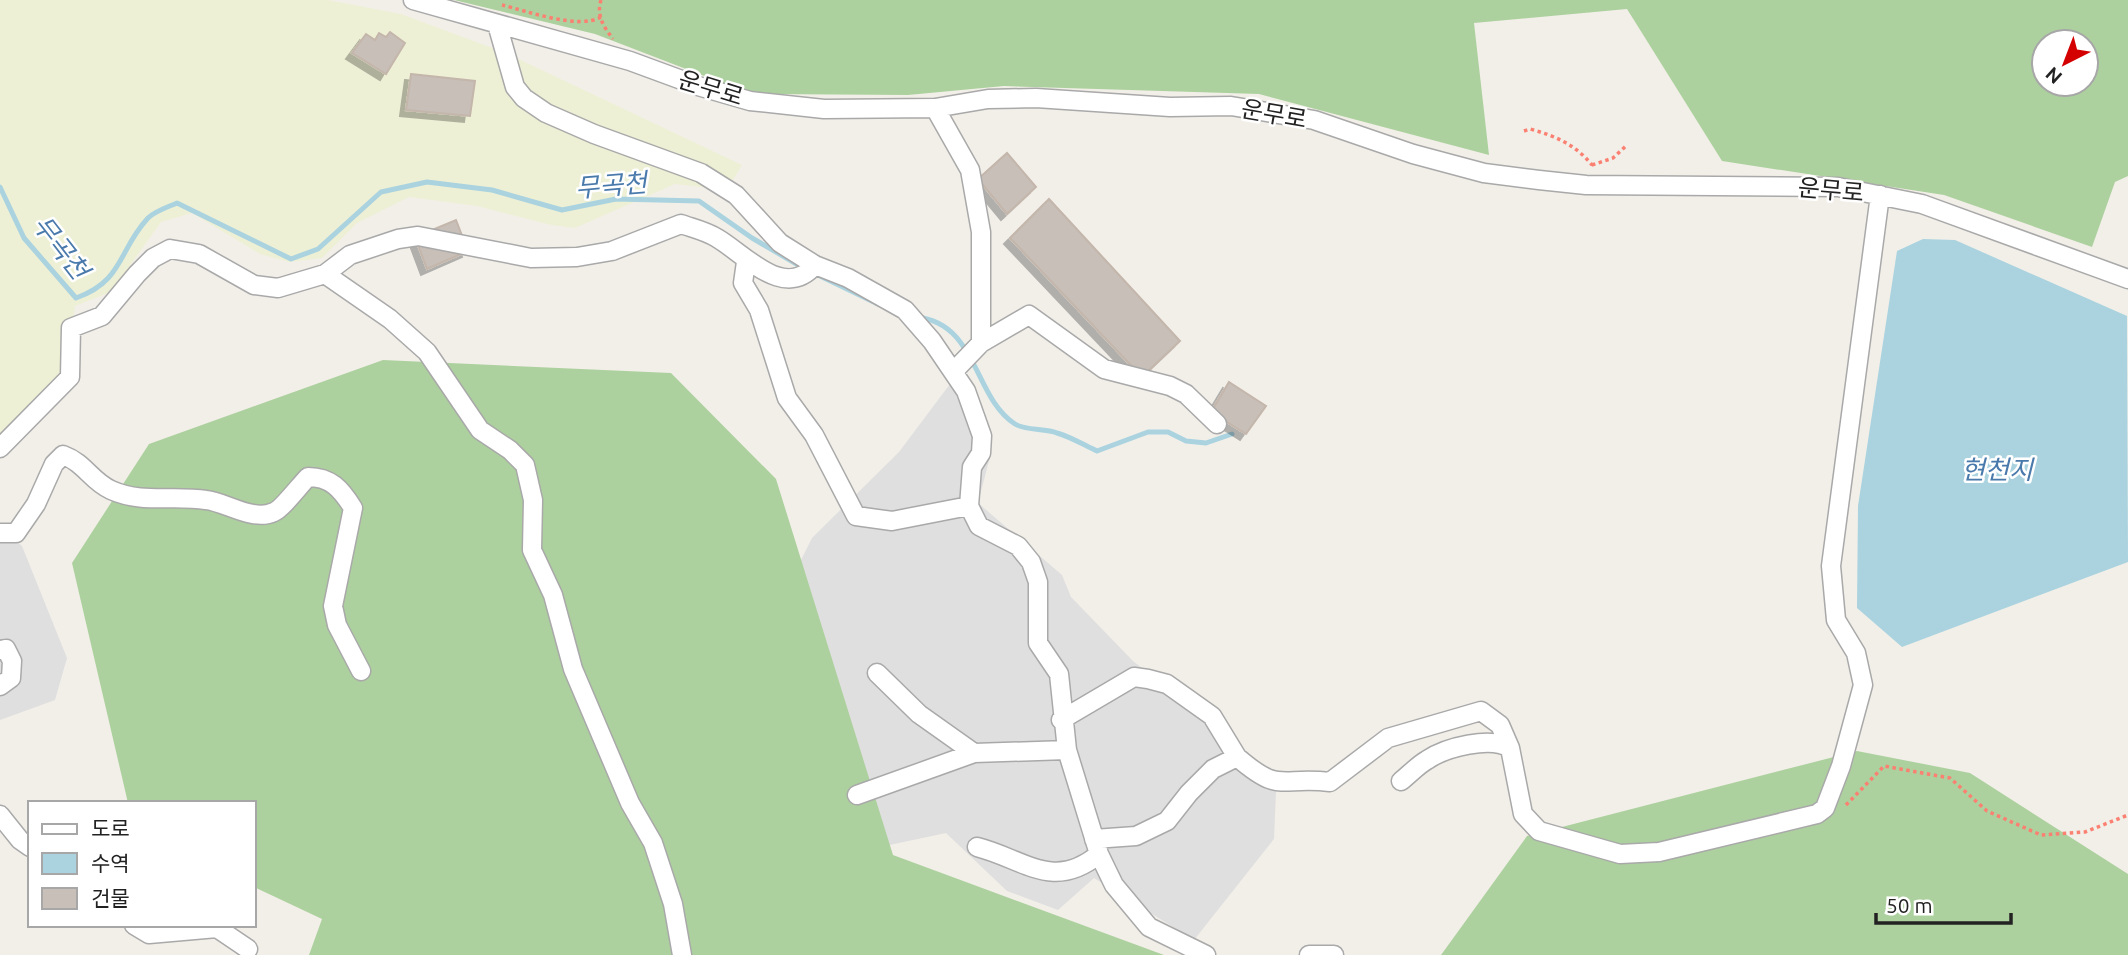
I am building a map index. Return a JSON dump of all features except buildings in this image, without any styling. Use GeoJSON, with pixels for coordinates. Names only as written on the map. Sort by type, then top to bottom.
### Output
{"type":"FeatureCollection","features":[{"type":"Feature","properties":{"kind":"street","name":"운무로"},"geometry":{"type":"LineString","coordinates":[[413,0],[630,61],[698,86],[750,101],[824,109],[935,108],[988,99],[1036,98],[1170,107],[1231,106],[1314,120],[1413,154],[1484,173],[1586,184],[1838,187],[1880,195],[1922,204],[2128,279]]}},
{"type":"Feature","properties":{"kind":"street"},"geometry":{"type":"LineString","coordinates":[[498,24],[515,87],[524,98],[546,113],[594,134],[701,173],[736,195],[780,243],[811,270],[848,278],[905,310],[932,341],[966,391],[982,436],[981,453],[972,467],[969,506],[979,526],[1018,546],[1031,562],[1038,582],[1038,643],[1059,674],[1061,720],[1067,750],[1096,846],[1114,885],[1149,927],[1206,955]]}},
{"type":"Feature","properties":{"kind":"street"},"geometry":{"type":"LineString","coordinates":[[935,108],[970,170],[981,232],[981,343]]}},
{"type":"Feature","properties":{"kind":"street"},"geometry":{"type":"LineString","coordinates":[[1061,720],[1134,677],[1167,684],[1212,716],[1237,757],[1261,777],[1283,784],[1310,779],[1330,782],[1388,738],[1481,711],[1500,725],[1510,748],[1523,814],[1539,831],[1620,854],[1659,852],[1817,814],[1825,808],[1841,766],[1863,685],[1856,653],[1836,620],[1831,566],[1880,195]]}},
{"type":"Feature","properties":{"kind":"street"},"geometry":{"type":"LineString","coordinates":[[0,448],[70,377],[71,328],[102,316],[136,274],[153,258],[170,248],[199,254],[254,285],[278,288],[325,274],[350,255],[398,239],[418,236],[531,258],[577,257],[612,251],[681,225],[717,237],[746,262],[786,279],[796,280],[811,270]]}},
{"type":"Feature","properties":{"kind":"street"},"geometry":{"type":"LineString","coordinates":[[746,262],[743,283],[759,310],[787,398],[814,435],[856,516],[892,521],[969,506]]}},
{"type":"Feature","properties":{"kind":"street"},"geometry":{"type":"LineString","coordinates":[[325,274],[390,319],[427,352],[480,430],[510,450],[525,465],[533,500],[532,550],[553,595],[573,669],[630,803],[653,844],[673,904],[682,955]]}},
{"type":"Feature","properties":{"kind":"street"},"geometry":{"type":"LineString","coordinates":[[954,371],[981,343],[1029,316],[1104,369],[1170,386],[1186,394],[1217,424]]}},
{"type":"Feature","properties":{"kind":"street"},"geometry":{"type":"LineString","coordinates":[[8,533],[36,504],[54,464],[63,455],[79,461],[106,488],[131,499],[208,500],[232,509],[264,514],[276,512],[308,477],[324,477],[342,491],[353,508],[333,606],[337,625],[361,671]]}},
{"type":"Feature","properties":{"kind":"street"},"geometry":{"type":"LineString","coordinates":[[0,650],[6,649],[12,662],[11,678],[0,686]]}},
{"type":"Feature","properties":{"kind":"street"},"geometry":{"type":"LineString","coordinates":[[877,673],[919,715],[974,752]]}},
{"type":"Feature","properties":{"kind":"street"},"geometry":{"type":"LineString","coordinates":[[1401,781],[1428,758],[1478,743],[1499,741],[1510,748]]}},
{"type":"Feature","properties":{"kind":"street"},"geometry":{"type":"LineString","coordinates":[[857,795],[974,752],[1067,750]]}},
{"type":"Feature","properties":{"kind":"street"},"geometry":{"type":"LineString","coordinates":[[977,847],[1018,864],[1058,874],[1082,867],[1096,846],[1136,836],[1167,821],[1213,769],[1237,757]]}},
{"type":"Feature","properties":{"kind":"street"},"geometry":{"type":"LineString","coordinates":[[0,815],[20,840],[28,846]]}},
{"type":"Feature","properties":{"kind":"street"},"geometry":{"type":"LineString","coordinates":[[137,927],[149,934],[217,928],[248,949]]}},
{"type":"Feature","properties":{"kind":"street"},"geometry":{"type":"LineString","coordinates":[[1309,955],[1334,955]]}},
{"type":"Feature","properties":{"kind":"path"},"geometry":{"type":"LineString","coordinates":[[601,0],[602,24],[630,61]]}},
{"type":"Feature","properties":{"kind":"path"},"geometry":{"type":"LineString","coordinates":[[495,3],[576,22],[590,23],[601,17]]}},
{"type":"Feature","properties":{"kind":"path"},"geometry":{"type":"LineString","coordinates":[[1524,131],[1530,129],[1566,140],[1592,165]]}},
{"type":"Feature","properties":{"kind":"path"},"geometry":{"type":"LineString","coordinates":[[1592,165],[1613,158],[1626,146]]}},
{"type":"Feature","properties":{"kind":"path"},"geometry":{"type":"LineString","coordinates":[[1586,184],[1592,165]]}},
{"type":"Feature","properties":{"kind":"path"},"geometry":{"type":"LineString","coordinates":[[1817,814],[1825,818],[1835,815],[1884,766],[1950,778],[1987,811],[2041,835],[2085,832],[2128,815]]}},
{"type":"Feature","properties":{"kind":"shaded area"},"geometry":{"type":"Polygon","coordinates":[[[953,380],[991,453],[978,503],[1062,575],[1071,597],[1133,661],[1207,719],[1230,754],[1276,792],[1274,839],[1194,940],[1094,878],[1058,910],[1007,891],[946,833],[861,851],[781,600],[812,538],[899,452],[953,380]]]}},
{"type":"Feature","properties":{"kind":"shaded area"},"geometry":{"type":"Polygon","coordinates":[[[0,528],[22,546],[67,658],[55,700],[0,720],[0,528]]]}},
{"type":"Feature","properties":{"kind":"green space"},"geometry":{"type":"Polygon","coordinates":[[[0,0],[328,0],[401,14],[506,53],[742,165],[727,190],[675,184],[575,228],[551,225],[477,206],[409,197],[357,223],[322,258],[289,262],[260,254],[192,213],[161,222],[111,292],[75,306],[66,375],[0,444],[0,0]]]}},
{"type":"Feature","properties":{"kind":"green space"},"geometry":{"type":"Polygon","coordinates":[[[454,0],[2128,0],[2128,176],[2115,182],[2092,247],[1944,195],[1722,161],[1627,9],[1474,23],[1489,155],[1259,94],[1004,86],[908,95],[751,94],[595,34],[454,0]]]}},
{"type":"Feature","properties":{"kind":"green space"},"geometry":{"type":"Polygon","coordinates":[[[383,360],[671,373],[776,479],[893,855],[1164,955],[309,955],[322,919],[256,888],[256,801],[128,801],[72,563],[149,444],[383,360]]]}},
{"type":"Feature","properties":{"kind":"green space"},"geometry":{"type":"Polygon","coordinates":[[[1857,751],[1970,773],[2128,874],[2128,955],[1441,955],[1527,836],[1857,751]]]}},
{"type":"Feature","properties":{"kind":"water","name":"현천지"},"geometry":{"type":"Polygon","coordinates":[[[1923,239],[1955,240],[2127,316],[2128,562],[1902,647],[1857,608],[1858,506],[1897,251],[1923,239]]]}},
{"type":"Feature","properties":{"kind":"waterway","name":"무곡천"},"geometry":{"type":"LineString","coordinates":[[0,187],[24,238],[76,298],[92,291],[112,274],[148,218],[177,203],[291,259],[318,249],[381,192],[427,182],[492,190],[562,210],[616,199],[699,201],[752,238],[805,269]]}},
{"type":"Feature","properties":{"kind":"waterway","name":"무곡천"},"geometry":{"type":"LineString","coordinates":[[820,276],[878,304]]}},
{"type":"Feature","properties":{"kind":"waterway","name":"무곡천"},"geometry":{"type":"LineString","coordinates":[[916,317],[936,322],[952,332],[1001,412],[1019,426],[1057,433],[1097,451],[1148,432],[1168,432],[1186,441],[1206,443],[1232,434]]}}]}
